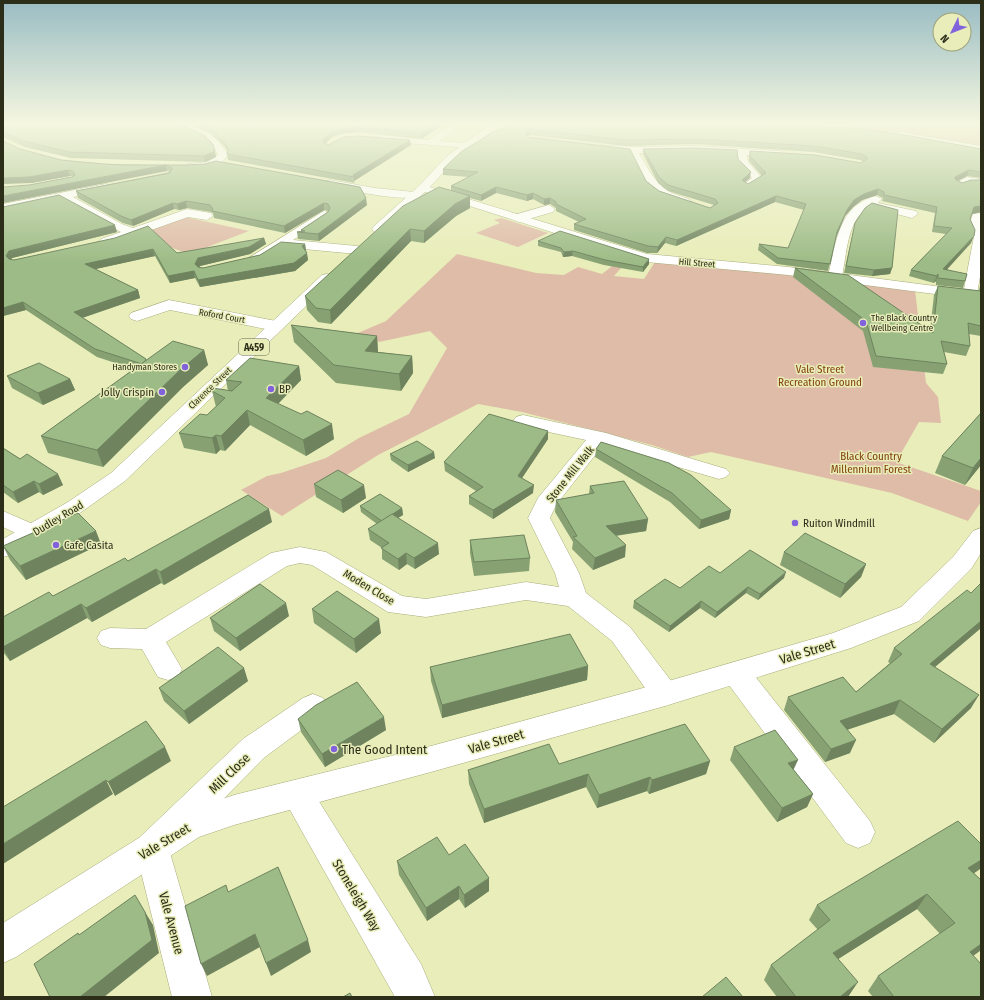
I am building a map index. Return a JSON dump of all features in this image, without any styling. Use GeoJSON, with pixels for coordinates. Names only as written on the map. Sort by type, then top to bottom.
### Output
{"type":"FeatureCollection","features":[{"type":"Feature","properties":{"kind":"street","name":"A459"},"geometry":{"type":"LineString","coordinates":[[419,191],[440,170]]}},
{"type":"Feature","properties":{"kind":"street"},"geometry":{"type":"LineString","coordinates":[[644,170],[653,186],[663,194],[701,207]]}},
{"type":"Feature","properties":{"kind":"street"},"geometry":{"type":"LineString","coordinates":[[750,170],[758,178],[769,180]]}},
{"type":"Feature","properties":{"kind":"street"},"geometry":{"type":"LineString","coordinates":[[748,186],[758,178]]}},
{"type":"Feature","properties":{"kind":"street"},"geometry":{"type":"LineString","coordinates":[[960,184],[966,180],[981,182]]}},
{"type":"Feature","properties":{"kind":"street","name":"Hill Street"},"geometry":{"type":"LineString","coordinates":[[322,181],[375,191],[419,191],[518,218],[646,258],[835,276],[975,295]]}},
{"type":"Feature","properties":{"kind":"street"},"geometry":{"type":"LineString","coordinates":[[3,208],[114,185]]}},
{"type":"Feature","properties":{"kind":"street","name":"Clarence Street"},"geometry":{"type":"LineString","coordinates":[[92,497],[118,477],[419,191]]}},
{"type":"Feature","properties":{"kind":"street"},"geometry":{"type":"LineString","coordinates":[[62,196],[118,228],[133,232]]}},
{"type":"Feature","properties":{"kind":"street"},"geometry":{"type":"LineString","coordinates":[[835,276],[846,227],[857,209],[872,201],[912,214]]}},
{"type":"Feature","properties":{"kind":"street"},"geometry":{"type":"LineString","coordinates":[[518,218],[549,209]]}},
{"type":"Feature","properties":{"kind":"street"},"geometry":{"type":"LineString","coordinates":[[90,245],[112,240],[187,213],[207,216]]}},
{"type":"Feature","properties":{"kind":"street"},"geometry":{"type":"LineString","coordinates":[[241,262],[256,258],[324,214]]}},
{"type":"Feature","properties":{"kind":"street"},"geometry":{"type":"LineString","coordinates":[[975,295],[980,236],[975,226],[977,217],[981,217]]}},
{"type":"Feature","properties":{"kind":"street"},"geometry":{"type":"LineString","coordinates":[[280,243],[357,250]]}},
{"type":"Feature","properties":{"kind":"street","name":"Roford Court"},"geometry":{"type":"LineString","coordinates":[[137,316],[171,300],[276,326]]}},
{"type":"Feature","properties":{"kind":"street","name":"Stone Mill Walk"},"geometry":{"type":"LineString","coordinates":[[523,421],[599,437],[719,473]]}},
{"type":"Feature","properties":{"kind":"street","name":"Stone Mill Walk"},"geometry":{"type":"LineString","coordinates":[[575,598],[567,573],[539,518],[546,502],[599,437]]}},
{"type":"Feature","properties":{"kind":"street","name":"Dudley Road"},"geometry":{"type":"LineString","coordinates":[[3,549],[34,533],[92,497]]}},
{"type":"Feature","properties":{"kind":"street"},"geometry":{"type":"LineString","coordinates":[[3,518],[34,533]]}},
{"type":"Feature","properties":{"kind":"street","name":"Vale Street"},"geometry":{"type":"LineString","coordinates":[[3,944],[189,825],[234,810],[431,759],[665,694],[841,641],[910,614],[962,563],[981,536]]}},
{"type":"Feature","properties":{"kind":"street","name":"Moden Close"},"geometry":{"type":"LineString","coordinates":[[150,639],[280,559],[300,555],[318,558],[397,605],[426,608],[526,591],[575,598]]}},
{"type":"Feature","properties":{"kind":"street"},"geometry":{"type":"LineString","coordinates":[[575,598],[620,634],[665,694]]}},
{"type":"Feature","properties":{"kind":"street"},"geometry":{"type":"LineString","coordinates":[[110,638],[150,639],[168,669]]}},
{"type":"Feature","properties":{"kind":"street"},"geometry":{"type":"LineString","coordinates":[[736,673],[858,832]]}},
{"type":"Feature","properties":{"kind":"street","name":"Mill Close"},"geometry":{"type":"LineString","coordinates":[[152,848],[254,748],[313,706]]}},
{"type":"Feature","properties":{"kind":"street","name":"Stoneleigh Way"},"geometry":{"type":"LineString","coordinates":[[297,794],[407,978],[415,997]]}},
{"type":"Feature","properties":{"kind":"street","name":"Vale Avenue"},"geometry":{"type":"LineString","coordinates":[[152,848],[192,997]]}},
{"type":"Feature","properties":{"kind":"green space"},"geometry":{"type":"Polygon","coordinates":[[[185,217],[249,231],[189,254],[156,242],[129,237],[185,217]]]}},
{"type":"Feature","properties":{"kind":"green space"},"geometry":{"type":"Polygon","coordinates":[[[501,218],[548,233],[518,247],[476,233],[500,223],[494,220],[501,218]]]}},
{"type":"Feature","properties":{"kind":"green space","name":"Vale Street Recreation Ground"},"geometry":{"type":"Polygon","coordinates":[[[457,254],[536,273],[564,275],[578,267],[602,274],[624,257],[630,258],[614,276],[644,279],[655,262],[817,276],[915,290],[926,383],[938,397],[941,423],[919,422],[896,462],[981,491],[981,502],[968,521],[892,493],[711,452],[688,457],[652,445],[522,412],[478,404],[378,455],[282,516],[241,490],[267,476],[281,473],[326,458],[359,438],[409,414],[447,348],[430,331],[379,342],[374,337],[344,339],[386,321],[457,254]]]}},
{"type":"Feature","properties":{"kind":"building"},"geometry":{"type":"Polygon","coordinates":[[[3,170],[141,170],[3,196],[3,187],[29,185],[72,177],[75,175],[73,171],[68,170],[29,177],[3,178],[3,170]]]}},
{"type":"Feature","properties":{"kind":"building"},"geometry":{"type":"Polygon","coordinates":[[[171,170],[264,170],[360,187],[366,198],[318,234],[297,232],[305,231],[301,230],[328,212],[330,208],[328,204],[324,203],[284,226],[212,211],[213,209],[210,205],[186,201],[177,204],[173,203],[131,220],[76,191],[170,173],[171,170]]]}},
{"type":"Feature","properties":{"kind":"building"},"geometry":{"type":"Polygon","coordinates":[[[314,170],[362,170],[353,175],[354,177],[314,170]]]}},
{"type":"Feature","properties":{"kind":"building"},"geometry":{"type":"Polygon","coordinates":[[[451,170],[640,170],[646,181],[659,191],[710,208],[718,203],[715,199],[668,185],[659,177],[655,170],[749,170],[751,172],[742,180],[748,184],[766,173],[763,170],[981,170],[981,172],[969,170],[955,177],[955,179],[962,183],[971,180],[981,180],[981,206],[974,207],[970,219],[975,230],[974,236],[943,269],[967,274],[965,281],[938,278],[938,274],[937,276],[911,270],[952,228],[934,226],[937,207],[884,195],[884,192],[878,189],[864,194],[854,200],[847,210],[837,232],[830,264],[778,258],[759,244],[788,248],[806,204],[776,196],[677,240],[666,237],[658,247],[648,246],[574,224],[586,219],[556,204],[556,202],[550,198],[544,199],[533,193],[527,195],[496,187],[481,195],[451,186],[478,172],[451,170]]]}},
{"type":"Feature","properties":{"kind":"building"},"geometry":{"type":"Polygon","coordinates":[[[439,187],[470,196],[455,204],[424,231],[410,229],[330,310],[316,308],[305,296],[403,206],[439,187]]]}},
{"type":"Feature","properties":{"kind":"building"},"geometry":{"type":"Polygon","coordinates":[[[59,195],[115,225],[9,251],[6,256],[9,259],[14,260],[115,238],[148,226],[177,253],[264,238],[249,247],[198,258],[195,264],[198,267],[203,268],[260,255],[281,242],[305,244],[302,246],[307,253],[294,263],[198,280],[194,271],[168,276],[153,249],[85,264],[138,290],[74,312],[146,359],[142,364],[95,349],[23,302],[3,308],[3,207],[59,195]]]}},
{"type":"Feature","properties":{"kind":"building"},"geometry":{"type":"Polygon","coordinates":[[[872,203],[898,210],[892,268],[874,270],[846,266],[855,223],[865,208],[872,203]]]}},
{"type":"Feature","properties":{"kind":"building"},"geometry":{"type":"Polygon","coordinates":[[[560,231],[649,259],[643,267],[605,260],[573,251],[564,252],[561,248],[538,241],[560,231]]]}},
{"type":"Feature","properties":{"kind":"building"},"geometry":{"type":"Polygon","coordinates":[[[795,268],[848,275],[933,333],[938,286],[981,291],[981,326],[968,323],[970,346],[941,341],[947,364],[876,356],[866,321],[795,268]]]}},
{"type":"Feature","properties":{"kind":"building"},"geometry":{"type":"Polygon","coordinates":[[[291,325],[377,336],[365,351],[412,356],[399,374],[334,365],[291,325]]]}},
{"type":"Feature","properties":{"kind":"building"},"geometry":{"type":"Polygon","coordinates":[[[173,341],[204,350],[179,371],[97,450],[41,436],[173,341]]]}},
{"type":"Feature","properties":{"kind":"building"},"geometry":{"type":"Polygon","coordinates":[[[250,358],[299,366],[266,398],[301,414],[307,411],[332,424],[303,440],[247,410],[221,436],[216,435],[212,438],[179,433],[200,414],[207,415],[225,398],[212,391],[213,388],[232,391],[242,382],[226,380],[250,358]]]}},
{"type":"Feature","properties":{"kind":"building"},"geometry":{"type":"Polygon","coordinates":[[[39,363],[70,379],[38,393],[7,376],[39,363]]]}},
{"type":"Feature","properties":{"kind":"building"},"geometry":{"type":"Polygon","coordinates":[[[981,413],[981,458],[973,468],[942,456],[981,413]]]}},
{"type":"Feature","properties":{"kind":"building"},"geometry":{"type":"Polygon","coordinates":[[[489,414],[548,431],[518,476],[534,485],[493,510],[469,496],[483,487],[444,462],[489,414]]]}},
{"type":"Feature","properties":{"kind":"building"},"geometry":{"type":"Polygon","coordinates":[[[417,441],[434,452],[408,465],[390,454],[417,441]]]}},
{"type":"Feature","properties":{"kind":"building"},"geometry":{"type":"Polygon","coordinates":[[[601,442],[669,463],[691,475],[731,510],[701,520],[672,493],[596,449],[601,442]]]}},
{"type":"Feature","properties":{"kind":"building"},"geometry":{"type":"Polygon","coordinates":[[[3,448],[20,459],[27,454],[58,474],[39,484],[34,481],[13,492],[3,485],[3,448]]]}},
{"type":"Feature","properties":{"kind":"building"},"geometry":{"type":"Polygon","coordinates":[[[338,470],[364,485],[341,500],[314,484],[338,470]]]}},
{"type":"Feature","properties":{"kind":"building"},"geometry":{"type":"Polygon","coordinates":[[[624,481],[648,519],[606,526],[626,545],[595,558],[573,537],[577,536],[556,500],[594,493],[590,486],[624,481]]]}},
{"type":"Feature","properties":{"kind":"building"},"geometry":{"type":"Polygon","coordinates":[[[380,494],[402,508],[382,521],[360,506],[380,494]]]}},
{"type":"Feature","properties":{"kind":"building"},"geometry":{"type":"Polygon","coordinates":[[[248,495],[269,509],[160,572],[156,569],[86,608],[81,604],[3,647],[3,617],[49,592],[53,596],[125,558],[128,561],[248,495]]]}},
{"type":"Feature","properties":{"kind":"building"},"geometry":{"type":"Polygon","coordinates":[[[78,513],[96,531],[20,566],[3,546],[78,513]]]}},
{"type":"Feature","properties":{"kind":"building"},"geometry":{"type":"Polygon","coordinates":[[[392,514],[438,543],[414,558],[406,553],[398,559],[381,548],[389,543],[368,529],[392,514]]]}},
{"type":"Feature","properties":{"kind":"building"},"geometry":{"type":"Polygon","coordinates":[[[805,533],[866,564],[845,584],[784,552],[805,533]]]}},
{"type":"Feature","properties":{"kind":"building"},"geometry":{"type":"Polygon","coordinates":[[[524,535],[530,558],[474,562],[470,540],[524,535]]]}},
{"type":"Feature","properties":{"kind":"building"},"geometry":{"type":"Polygon","coordinates":[[[750,550],[786,572],[760,594],[748,587],[717,612],[701,601],[670,626],[634,601],[665,579],[680,588],[709,566],[720,573],[750,550]]]}},
{"type":"Feature","properties":{"kind":"building"},"geometry":{"type":"Polygon","coordinates":[[[981,583],[981,621],[930,664],[979,695],[942,729],[900,700],[840,721],[856,740],[831,749],[788,697],[843,677],[856,692],[902,654],[894,648],[967,590],[971,593],[981,583]]]}},
{"type":"Feature","properties":{"kind":"building"},"geometry":{"type":"Polygon","coordinates":[[[260,584],[286,603],[236,638],[210,618],[260,584]]]}},
{"type":"Feature","properties":{"kind":"building"},"geometry":{"type":"Polygon","coordinates":[[[337,591],[379,619],[354,639],[312,609],[337,591]]]}},
{"type":"Feature","properties":{"kind":"building"},"geometry":{"type":"Polygon","coordinates":[[[570,634],[588,666],[442,705],[430,667],[570,634]]]}},
{"type":"Feature","properties":{"kind":"building"},"geometry":{"type":"Polygon","coordinates":[[[218,647],[244,668],[184,711],[159,688],[218,647]]]}},
{"type":"Feature","properties":{"kind":"building","name":"The Good Intent"},"geometry":{"type":"Polygon","coordinates":[[[357,682],[384,717],[322,754],[298,719],[316,705],[357,682]]]}},
{"type":"Feature","properties":{"kind":"building"},"geometry":{"type":"Polygon","coordinates":[[[146,721],[165,747],[108,782],[106,780],[3,844],[3,807],[146,721]]]}},
{"type":"Feature","properties":{"kind":"building"},"geometry":{"type":"Polygon","coordinates":[[[685,724],[710,761],[652,780],[650,777],[599,795],[588,774],[484,809],[468,770],[549,744],[559,764],[685,724]]]}},
{"type":"Feature","properties":{"kind":"building"},"geometry":{"type":"Polygon","coordinates":[[[775,730],[798,760],[788,763],[813,794],[782,808],[734,747],[775,730]]]}},
{"type":"Feature","properties":{"kind":"building"},"geometry":{"type":"Polygon","coordinates":[[[958,821],[981,844],[981,860],[968,868],[981,880],[981,944],[970,952],[981,964],[981,997],[894,997],[878,976],[955,923],[927,894],[833,953],[858,982],[840,997],[796,997],[771,965],[830,920],[817,905],[958,821]]]}},
{"type":"Feature","properties":{"kind":"building"},"geometry":{"type":"Polygon","coordinates":[[[437,837],[449,855],[465,844],[489,878],[464,895],[459,886],[426,908],[397,861],[437,837]]]}},
{"type":"Feature","properties":{"kind":"building"},"geometry":{"type":"Polygon","coordinates":[[[278,867],[308,940],[266,963],[255,934],[201,964],[185,906],[226,885],[228,892],[278,867]]]}},
{"type":"Feature","properties":{"kind":"building"},"geometry":{"type":"Polygon","coordinates":[[[135,895],[145,912],[152,940],[80,997],[50,997],[34,964],[78,933],[79,935],[135,895]]]}},
{"type":"Feature","properties":{"kind":"building"},"geometry":{"type":"Polygon","coordinates":[[[726,977],[743,997],[702,997],[726,977]]]}},
{"type":"Feature","properties":{"kind":"building"},"geometry":{"type":"Polygon","coordinates":[[[350,993],[352,997],[343,997],[350,993]]]}},
{"type":"Feature","properties":{"kind":"place","name":"The Black Country Wellbeing Centre"},"geometry":{"type":"Point","coordinates":[863,323]}},
{"type":"Feature","properties":{"kind":"place","name":"Handyman Stores"},"geometry":{"type":"Point","coordinates":[185,367]}},
{"type":"Feature","properties":{"kind":"place","name":"BP"},"geometry":{"type":"Point","coordinates":[271,389]}},
{"type":"Feature","properties":{"kind":"place","name":"Jolly Crispin"},"geometry":{"type":"Point","coordinates":[162,392]}},
{"type":"Feature","properties":{"kind":"place","name":"Ruiton Windmill"},"geometry":{"type":"Point","coordinates":[795,523]}},
{"type":"Feature","properties":{"kind":"place","name":"Cafe Casita"},"geometry":{"type":"Point","coordinates":[56,545]}},
{"type":"Feature","properties":{"kind":"place","name":"The Good Intent"},"geometry":{"type":"Point","coordinates":[334,749]}},
{"type":"Feature","properties":{"kind":"park label","name":"Black Country Millennium Forest"},"geometry":{"type":"Point","coordinates":[871,462]}}]}
